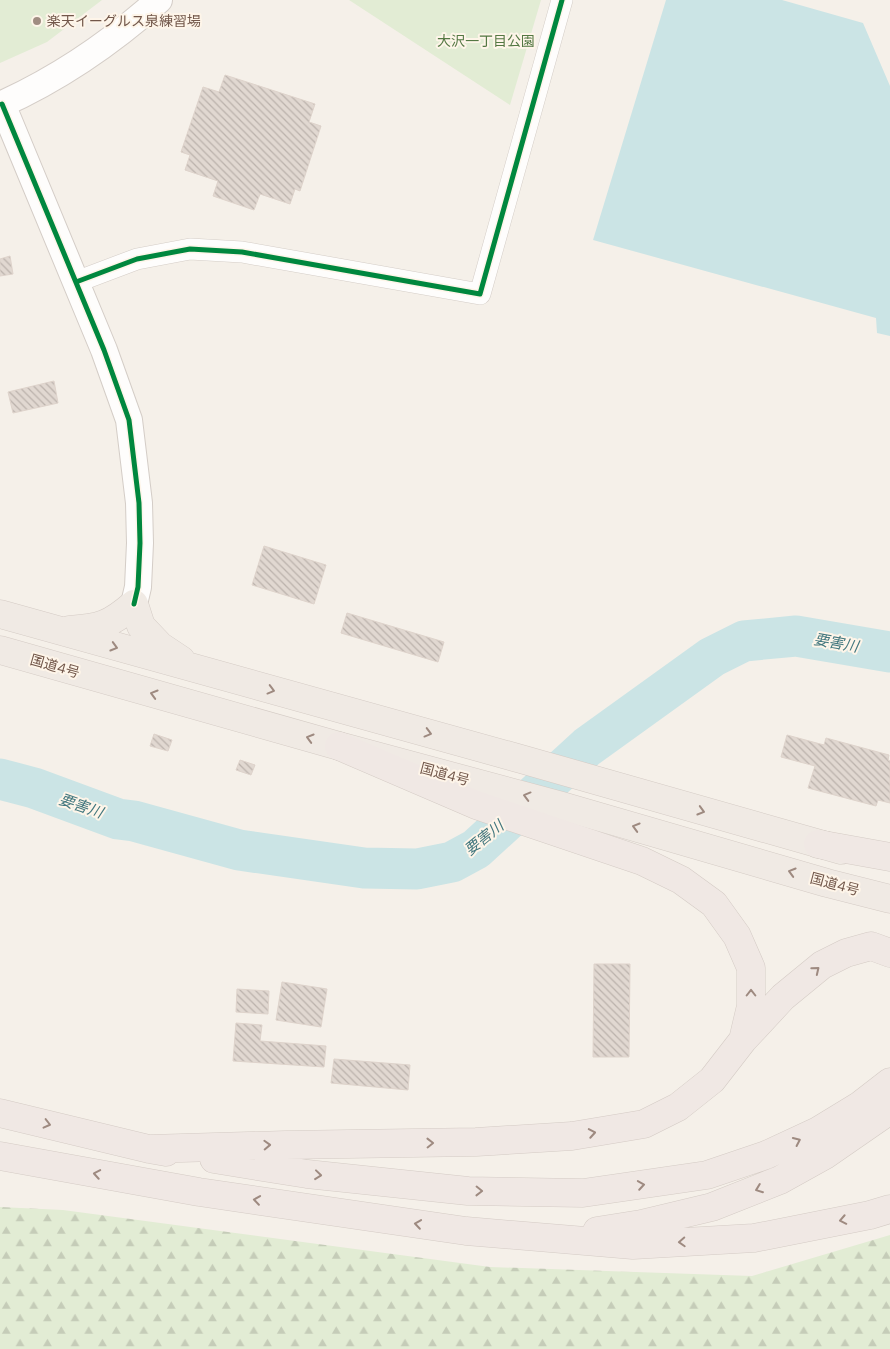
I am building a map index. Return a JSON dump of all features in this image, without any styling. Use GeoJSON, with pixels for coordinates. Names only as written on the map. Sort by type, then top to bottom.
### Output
{"type":"FeatureCollection","features":[{"type":"Feature","properties":{"kind":"highway"},"geometry":{"type":"LineString","coordinates":[[59,631],[90,629],[106,625],[134,604],[141,626],[160,646],[197,670]]}},
{"type":"Feature","properties":{"kind":"highway"},"geometry":{"type":"LineString","coordinates":[[0,614],[890,863]]}},
{"type":"Feature","properties":{"kind":"highway","name":"国道4号"},"geometry":{"type":"LineString","coordinates":[[0,650],[339,746],[484,796],[562,806],[827,883],[890,899]]}},
{"type":"Feature","properties":{"kind":"highway"},"geometry":{"type":"LineString","coordinates":[[484,796],[540,826],[642,861],[681,880],[714,904],[737,936],[751,968],[751,1006],[743,1040]]}},
{"type":"Feature","properties":{"kind":"highway"},"geometry":{"type":"LineString","coordinates":[[818,844],[890,857]]}},
{"type":"Feature","properties":{"kind":"highway"},"geometry":{"type":"LineString","coordinates":[[149,1149],[476,1142],[572,1136],[644,1124],[678,1107],[712,1080],[743,1040],[784,996],[822,965],[846,953],[871,946],[890,952]]}},
{"type":"Feature","properties":{"kind":"highway"},"geometry":{"type":"LineString","coordinates":[[0,1113],[149,1149],[307,1174],[459,1190],[583,1193],[707,1175],[766,1155],[818,1131],[859,1106],[890,1082]]}},
{"type":"Feature","properties":{"kind":"highway"},"geometry":{"type":"LineString","coordinates":[[466,1231],[584,1233],[641,1224],[712,1207],[780,1180],[825,1155],[890,1110]]}},
{"type":"Feature","properties":{"kind":"highway"},"geometry":{"type":"LineString","coordinates":[[0,1156],[199,1192],[466,1231],[633,1245],[754,1238],[870,1215],[890,1209]]}},
{"type":"Feature","properties":{"kind":"street"},"geometry":{"type":"LineString","coordinates":[[134,604],[138,587],[140,519],[129,420],[104,350],[1,104],[49,80],[94,52],[136,21],[159,0]]}},
{"type":"Feature","properties":{"kind":"street"},"geometry":{"type":"LineString","coordinates":[[76,282],[137,259],[190,249],[242,252],[480,294],[562,0]]}},
{"type":"Feature","properties":{"kind":"green space","name":"楽天イーグルス泉練習場"},"geometry":{"type":"Polygon","coordinates":[[[0,0],[102,0],[47,42],[0,63],[0,0]]]}},
{"type":"Feature","properties":{"kind":"green space","name":"大沢一丁目公園"},"geometry":{"type":"Polygon","coordinates":[[[349,0],[541,0],[510,105],[349,0]]]}},
{"type":"Feature","properties":{"kind":"green space"},"geometry":{"type":"Polygon","coordinates":[[[0,1207],[63,1210],[490,1267],[752,1276],[890,1235],[890,1349],[0,1349],[0,1207]]]}},
{"type":"Feature","properties":{"kind":"water"},"geometry":{"type":"Polygon","coordinates":[[[666,0],[782,0],[863,23],[890,86],[890,336],[877,333],[876,318],[593,240],[666,0]]]}},
{"type":"Feature","properties":{"kind":"building"},"geometry":{"type":"Polygon","coordinates":[[[225,75],[315,104],[309,122],[321,126],[300,191],[295,189],[290,204],[260,194],[254,210],[213,196],[218,181],[185,170],[190,155],[181,152],[203,87],[219,92],[225,75]]]}},
{"type":"Feature","properties":{"kind":"building"},"geometry":{"type":"Polygon","coordinates":[[[10,256],[13,274],[0,276],[0,259],[10,256]]]}},
{"type":"Feature","properties":{"kind":"building"},"geometry":{"type":"Polygon","coordinates":[[[54,381],[58,403],[13,413],[8,392],[54,381]]]}},
{"type":"Feature","properties":{"kind":"building"},"geometry":{"type":"Polygon","coordinates":[[[264,546],[326,565],[314,604],[252,585],[264,546]]]}},
{"type":"Feature","properties":{"kind":"building"},"geometry":{"type":"Polygon","coordinates":[[[347,613],[444,642],[438,662],[341,633],[347,613]]]}},
{"type":"Feature","properties":{"kind":"building"},"geometry":{"type":"Polygon","coordinates":[[[154,734],[172,740],[168,751],[150,746],[154,734]]]}},
{"type":"Feature","properties":{"kind":"building"},"geometry":{"type":"Polygon","coordinates":[[[787,735],[824,745],[826,738],[889,755],[890,803],[878,800],[876,806],[808,788],[815,766],[781,757],[787,735]]]}},
{"type":"Feature","properties":{"kind":"building"},"geometry":{"type":"Polygon","coordinates":[[[240,760],[255,765],[251,775],[236,770],[240,760]]]}},
{"type":"Feature","properties":{"kind":"building"},"geometry":{"type":"Polygon","coordinates":[[[594,964],[630,964],[629,1057],[593,1057],[594,964]]]}},
{"type":"Feature","properties":{"kind":"building"},"geometry":{"type":"Polygon","coordinates":[[[282,982],[327,989],[321,1027],[276,1020],[282,982]]]}},
{"type":"Feature","properties":{"kind":"building"},"geometry":{"type":"Polygon","coordinates":[[[237,989],[269,991],[268,1014],[236,1012],[237,989]]]}},
{"type":"Feature","properties":{"kind":"building"},"geometry":{"type":"Polygon","coordinates":[[[236,1023],[262,1025],[260,1041],[326,1046],[324,1067],[233,1061],[236,1023]]]}},
{"type":"Feature","properties":{"kind":"building"},"geometry":{"type":"Polygon","coordinates":[[[334,1059],[410,1065],[408,1090],[331,1083],[334,1059]]]}},
{"type":"Feature","properties":{"kind":"waterway","name":"要害川"},"geometry":{"type":"LineString","coordinates":[[0,779],[34,788],[118,819],[134,821],[239,850],[364,868],[417,869],[452,862],[476,849],[587,747],[712,657],[744,641],[796,636],[890,652]]}},
{"type":"Feature","properties":{"kind":"cycle path"},"geometry":{"type":"LineString","coordinates":[[76,282],[137,259],[190,249],[242,252],[480,294],[562,0]]}},
{"type":"Feature","properties":{"kind":"cycle path"},"geometry":{"type":"LineString","coordinates":[[2,104],[104,350],[129,420],[139,503],[138,587],[134,604]]}},
{"type":"Feature","properties":{"kind":"place","name":"楽天イーグルス泉練習場"},"geometry":{"type":"Point","coordinates":[37,21]}}]}
